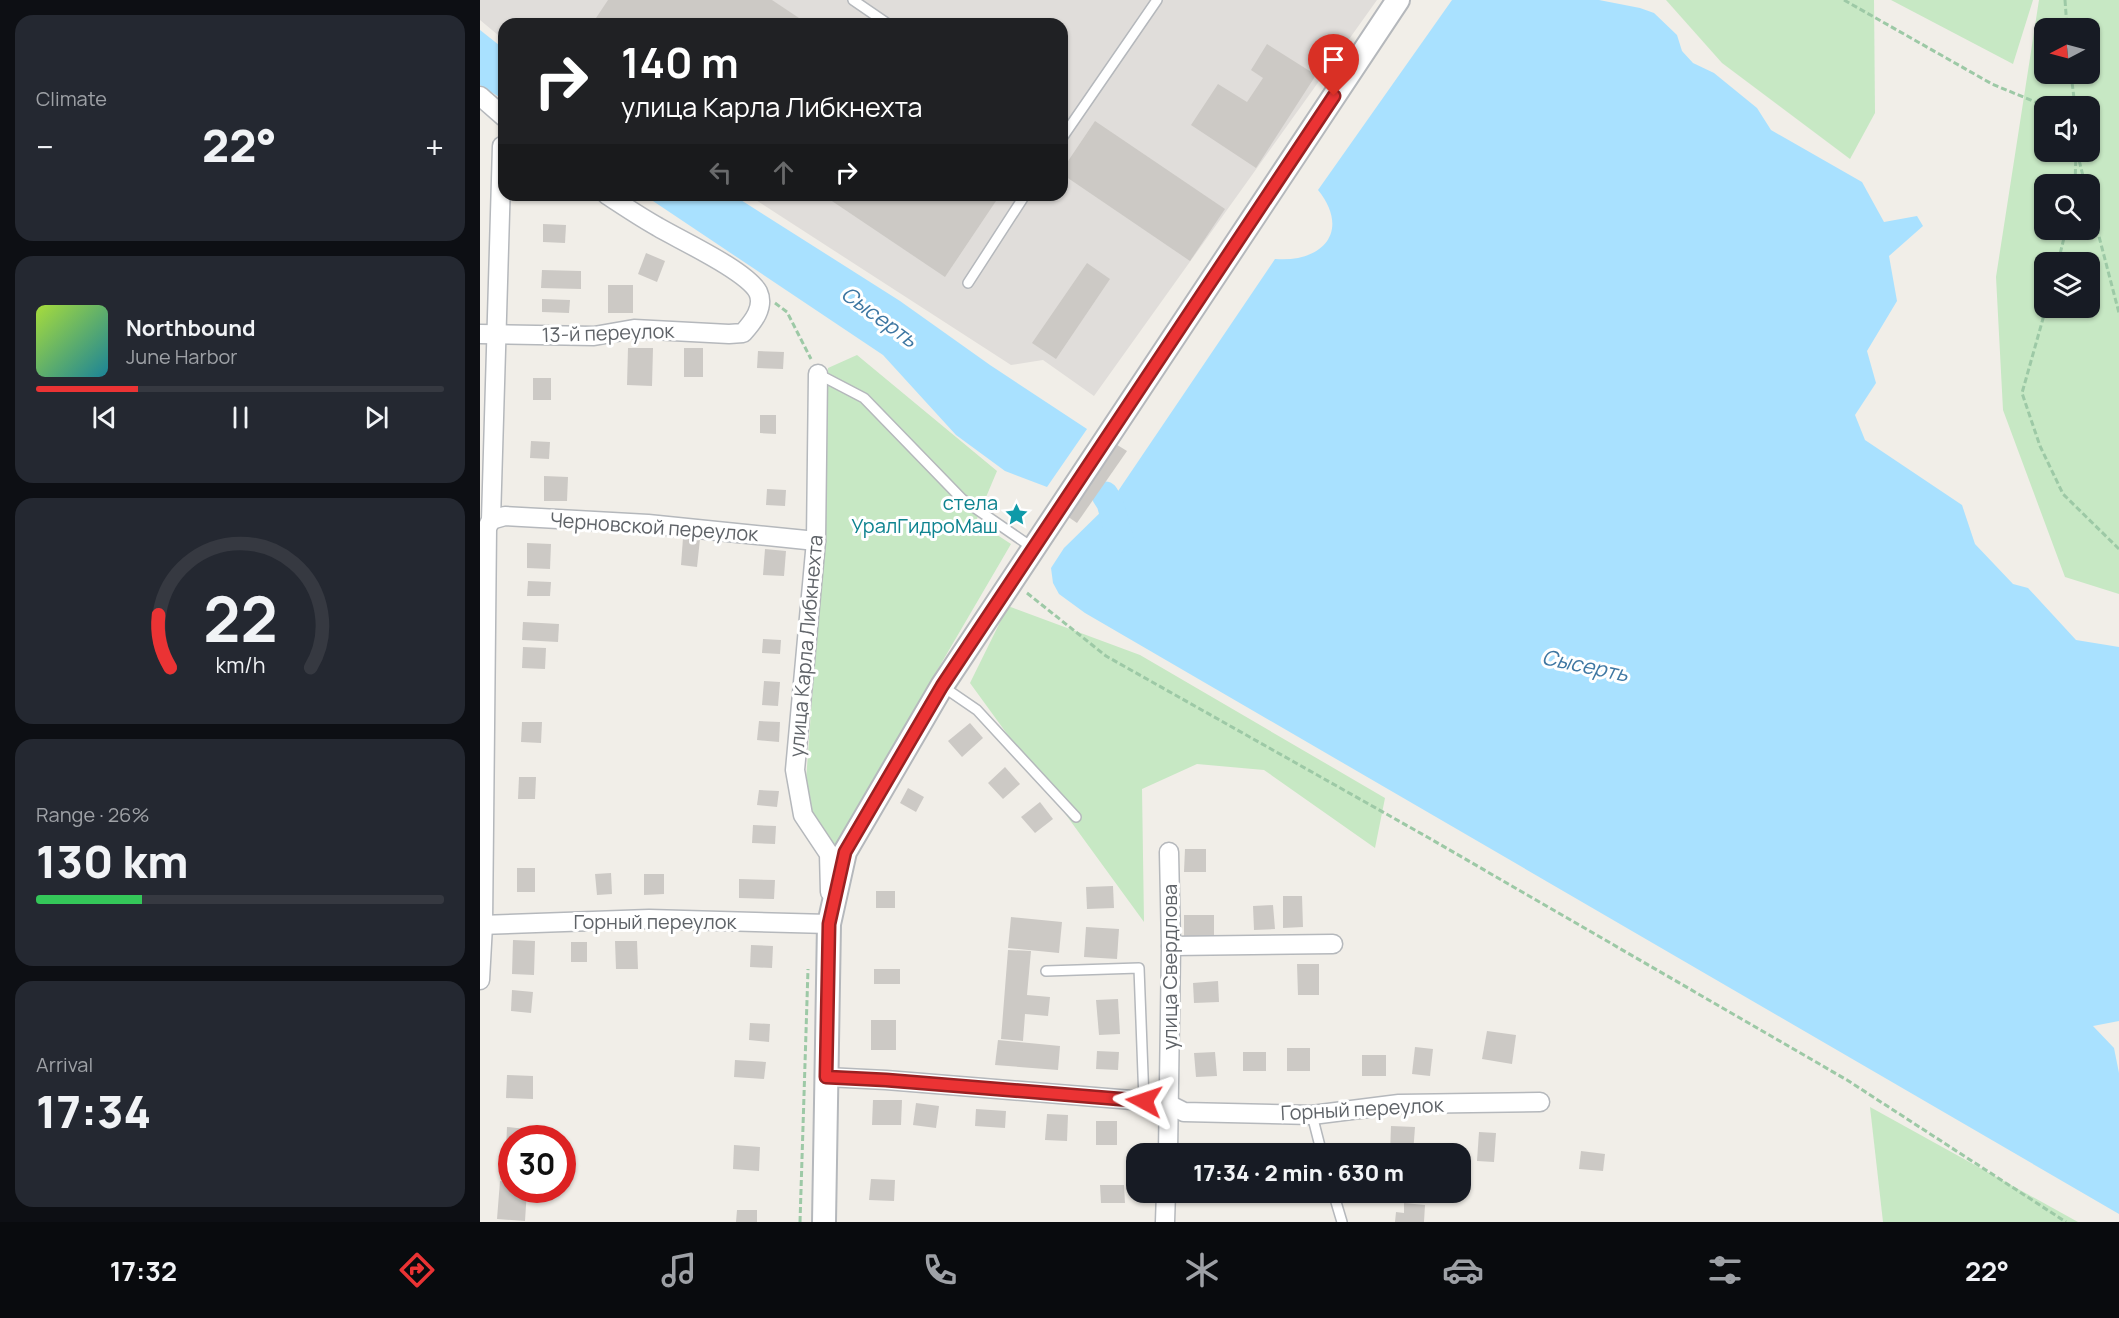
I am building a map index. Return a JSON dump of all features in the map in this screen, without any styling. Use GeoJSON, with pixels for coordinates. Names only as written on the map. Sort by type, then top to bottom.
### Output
{"type":"FeatureCollection","features":[{"type":"Feature","properties":{"kind":"street","name":"улица Карла Либкнехта"},"geometry":{"type":"LineString","coordinates":[[830,916],[845,852],[942,686],[1398,0]]}},
{"type":"Feature","properties":{"kind":"street"},"geometry":{"type":"LineString","coordinates":[[480,96],[498,112]]}},
{"type":"Feature","properties":{"kind":"street"},"geometry":{"type":"LineString","coordinates":[[480,980],[488,334],[498,200]]}},
{"type":"Feature","properties":{"kind":"street"},"geometry":{"type":"LineString","coordinates":[[617,201],[753,285],[759,304]]}},
{"type":"Feature","properties":{"kind":"street","name":"13-й переулок"},"geometry":{"type":"LineString","coordinates":[[488,334],[594,336],[634,329],[743,333],[753,322],[759,304]]}},
{"type":"Feature","properties":{"kind":"street","name":"улица Карла Либкнехта"},"geometry":{"type":"LineString","coordinates":[[818,374],[816,541],[795,770],[803,815],[829,855],[830,916],[824,1222]]}},
{"type":"Feature","properties":{"kind":"street","name":"Черновской переулок"},"geometry":{"type":"LineString","coordinates":[[486,525],[505,516],[648,524],[816,541]]}},
{"type":"Feature","properties":{"kind":"street","name":"улица Свердлова"},"geometry":{"type":"LineString","coordinates":[[1168,1143],[1171,946],[1169,852]]}},
{"type":"Feature","properties":{"kind":"street","name":"Горный переулок"},"geometry":{"type":"LineString","coordinates":[[482,925],[830,916]]}},
{"type":"Feature","properties":{"kind":"street"},"geometry":{"type":"LineString","coordinates":[[1171,946],[1333,944]]}},
{"type":"Feature","properties":{"kind":"street","name":"Горный переулок"},"geometry":{"type":"LineString","coordinates":[[826,1077],[1144,1101],[1170,1105],[1184,1112],[1312,1115],[1399,1104],[1540,1102]]}},
{"type":"Feature","properties":{"kind":"street"},"geometry":{"type":"LineString","coordinates":[[1166,1203],[1166,1222]]}},
{"type":"Feature","properties":{"kind":"lane"},"geometry":{"type":"LineString","coordinates":[[853,0],[879,18]]}},
{"type":"Feature","properties":{"kind":"lane"},"geometry":{"type":"LineString","coordinates":[[1068,129],[1157,0]]}},
{"type":"Feature","properties":{"kind":"lane"},"geometry":{"type":"LineString","coordinates":[[968,283],[1021,201]]}},
{"type":"Feature","properties":{"kind":"lane"},"geometry":{"type":"LineString","coordinates":[[818,374],[864,398],[962,499],[1033,548]]}},
{"type":"Feature","properties":{"kind":"lane"},"geometry":{"type":"LineString","coordinates":[[942,686],[977,711],[1076,817]]}},
{"type":"Feature","properties":{"kind":"lane"},"geometry":{"type":"LineString","coordinates":[[1046,971],[1139,968],[1144,1101]]}},
{"type":"Feature","properties":{"kind":"lane"},"geometry":{"type":"LineString","coordinates":[[1312,1115],[1319,1143]]}},
{"type":"Feature","properties":{"kind":"lane"},"geometry":{"type":"LineString","coordinates":[[1336,1203],[1342,1222]]}},
{"type":"Feature","properties":{"kind":"path"},"geometry":{"type":"LineString","coordinates":[[1844,0],[1992,84],[2034,101]]}},
{"type":"Feature","properties":{"kind":"path"},"geometry":{"type":"LineString","coordinates":[[2065,0],[2066,18]]}},
{"type":"Feature","properties":{"kind":"path"},"geometry":{"type":"LineString","coordinates":[[2100,240],[2119,313]]}},
{"type":"Feature","properties":{"kind":"path"},"geometry":{"type":"LineString","coordinates":[[759,304],[778,304],[787,312],[818,374]]}},
{"type":"Feature","properties":{"kind":"path"},"geometry":{"type":"LineString","coordinates":[[2043,318],[2022,393],[2040,446],[2063,494],[2119,549]]}},
{"type":"Feature","properties":{"kind":"path"},"geometry":{"type":"LineString","coordinates":[[1012,580],[1106,656],[1430,838],[1847,1080],[2066,1222]]}},
{"type":"Feature","properties":{"kind":"shaded area"},"geometry":{"type":"Polygon","coordinates":[[[480,0],[1377,0],[1094,396],[1043,360],[1011,365],[757,201],[1068,201],[1068,18],[498,18],[498,35],[480,20],[480,0]]]}},
{"type":"Feature","properties":{"kind":"green space"},"geometry":{"type":"Polygon","coordinates":[[[1666,0],[1874,0],[1875,113],[1850,159],[1722,63],[1666,0]]]}},
{"type":"Feature","properties":{"kind":"green space"},"geometry":{"type":"Polygon","coordinates":[[[1891,0],[2033,0],[2013,64],[1891,0]]]}},
{"type":"Feature","properties":{"kind":"green space"},"geometry":{"type":"Polygon","coordinates":[[[2039,0],[2119,0],[2119,594],[2065,577],[2003,410],[1996,277],[2034,32],[2034,84],[2100,84],[2100,18],[2036,18],[2039,0]]]}},
{"type":"Feature","properties":{"kind":"green space"},"geometry":{"type":"Polygon","coordinates":[[[857,355],[997,471],[976,521],[1011,544],[835,845],[817,822],[805,794],[819,604],[828,368],[857,355]]]}},
{"type":"Feature","properties":{"kind":"green space"},"geometry":{"type":"Polygon","coordinates":[[[1008,606],[1140,655],[1385,798],[1375,848],[1264,770],[1197,764],[1142,789],[1144,922],[970,683],[1008,606]]]}},
{"type":"Feature","properties":{"kind":"green space"},"geometry":{"type":"Polygon","coordinates":[[[1870,1107],[2078,1222],[1883,1222],[1870,1107]]]}},
{"type":"Feature","properties":{"kind":"water"},"geometry":{"type":"Polygon","coordinates":[[[1452,0],[1599,0],[1654,13],[1677,35],[1682,51],[1693,63],[1714,73],[1757,108],[1771,130],[1862,182],[1884,222],[1917,216],[1923,226],[1889,256],[1897,301],[1867,351],[1876,383],[1855,415],[1865,440],[1962,505],[1975,544],[2013,584],[2028,588],[2076,640],[2119,647],[2119,1021],[2093,1026],[2114,1048],[2119,1073],[2119,1214],[1085,613],[1059,594],[1053,583],[1051,568],[1064,548],[1110,503],[1275,259],[1307,256],[1327,241],[1332,231],[1332,219],[1328,205],[1318,190],[1452,0]]]}},
{"type":"Feature","properties":{"kind":"water"},"geometry":{"type":"Polygon","coordinates":[[[480,30],[498,44],[498,96],[480,85],[480,30]]]}},
{"type":"Feature","properties":{"kind":"water"},"geometry":{"type":"Polygon","coordinates":[[[653,201],[742,201],[900,301],[990,365],[1087,429],[1047,487],[1005,471],[956,435],[883,355],[653,201]]]}},
{"type":"Feature","properties":{"kind":"building"},"geometry":{"type":"Polygon","coordinates":[[[608,0],[772,0],[799,18],[596,18],[608,0]]]}},
{"type":"Feature","properties":{"kind":"building"},"geometry":{"type":"Polygon","coordinates":[[[1267,44],[1316,75],[1256,168],[1191,125],[1218,84],[1247,102],[1263,78],[1251,70],[1267,44]]]}},
{"type":"Feature","properties":{"kind":"building"},"geometry":{"type":"Polygon","coordinates":[[[1095,121],[1225,209],[1190,261],[1068,178],[1068,161],[1095,121]]]}},
{"type":"Feature","properties":{"kind":"building"},"geometry":{"type":"Polygon","coordinates":[[[832,201],[996,201],[945,277],[832,201]]]}},
{"type":"Feature","properties":{"kind":"building"},"geometry":{"type":"Polygon","coordinates":[[[543,224],[566,225],[565,243],[543,242],[543,224]]]}},
{"type":"Feature","properties":{"kind":"building"},"geometry":{"type":"Polygon","coordinates":[[[646,253],[665,261],[657,282],[638,274],[646,253]]]}},
{"type":"Feature","properties":{"kind":"building"},"geometry":{"type":"Polygon","coordinates":[[[1087,263],[1110,279],[1056,359],[1032,343],[1087,263]]]}},
{"type":"Feature","properties":{"kind":"building"},"geometry":{"type":"Polygon","coordinates":[[[542,270],[581,271],[581,289],[541,288],[542,270]]]}},
{"type":"Feature","properties":{"kind":"building"},"geometry":{"type":"Polygon","coordinates":[[[608,285],[633,285],[633,313],[608,313],[608,285]]]}},
{"type":"Feature","properties":{"kind":"building"},"geometry":{"type":"Polygon","coordinates":[[[542,299],[570,300],[569,313],[542,312],[542,299]]]}},
{"type":"Feature","properties":{"kind":"building"},"geometry":{"type":"Polygon","coordinates":[[[628,348],[653,348],[652,386],[627,385],[628,348]]]}},
{"type":"Feature","properties":{"kind":"building"},"geometry":{"type":"Polygon","coordinates":[[[684,348],[703,348],[703,377],[684,377],[684,348]]]}},
{"type":"Feature","properties":{"kind":"building"},"geometry":{"type":"Polygon","coordinates":[[[758,351],[784,352],[783,369],[757,368],[758,351]]]}},
{"type":"Feature","properties":{"kind":"building"},"geometry":{"type":"Polygon","coordinates":[[[533,378],[551,378],[551,400],[533,400],[533,378]]]}},
{"type":"Feature","properties":{"kind":"building"},"geometry":{"type":"Polygon","coordinates":[[[760,415],[776,415],[776,434],[760,433],[760,415]]]}},
{"type":"Feature","properties":{"kind":"building"},"geometry":{"type":"Polygon","coordinates":[[[531,441],[550,442],[549,459],[530,458],[531,441]]]}},
{"type":"Feature","properties":{"kind":"building"},"geometry":{"type":"Polygon","coordinates":[[[1114,443],[1127,451],[1077,523],[1064,514],[1114,443]]]}},
{"type":"Feature","properties":{"kind":"building"},"geometry":{"type":"Polygon","coordinates":[[[544,476],[568,477],[567,501],[544,501],[544,476]]]}},
{"type":"Feature","properties":{"kind":"building"},"geometry":{"type":"Polygon","coordinates":[[[767,489],[786,490],[785,506],[766,505],[767,489]]]}},
{"type":"Feature","properties":{"kind":"building"},"geometry":{"type":"Polygon","coordinates":[[[683,538],[700,539],[697,567],[681,565],[683,538]]]}},
{"type":"Feature","properties":{"kind":"building"},"geometry":{"type":"Polygon","coordinates":[[[527,543],[551,544],[550,569],[527,568],[527,543]]]}},
{"type":"Feature","properties":{"kind":"building"},"geometry":{"type":"Polygon","coordinates":[[[765,549],[786,551],[784,576],[763,575],[765,549]]]}},
{"type":"Feature","properties":{"kind":"building"},"geometry":{"type":"Polygon","coordinates":[[[528,581],[551,582],[550,596],[527,596],[528,581]]]}},
{"type":"Feature","properties":{"kind":"building"},"geometry":{"type":"Polygon","coordinates":[[[523,622],[559,624],[558,642],[522,640],[523,622]]]}},
{"type":"Feature","properties":{"kind":"building"},"geometry":{"type":"Polygon","coordinates":[[[763,639],[781,640],[780,654],[762,653],[763,639]]]}},
{"type":"Feature","properties":{"kind":"building"},"geometry":{"type":"Polygon","coordinates":[[[523,647],[546,648],[545,669],[522,668],[523,647]]]}},
{"type":"Feature","properties":{"kind":"building"},"geometry":{"type":"Polygon","coordinates":[[[764,681],[780,682],[778,706],[762,705],[764,681]]]}},
{"type":"Feature","properties":{"kind":"building"},"geometry":{"type":"Polygon","coordinates":[[[759,721],[780,722],[779,742],[757,740],[759,721]]]}},
{"type":"Feature","properties":{"kind":"building"},"geometry":{"type":"Polygon","coordinates":[[[522,722],[542,722],[541,743],[521,742],[522,722]]]}},
{"type":"Feature","properties":{"kind":"building"},"geometry":{"type":"Polygon","coordinates":[[[970,723],[983,738],[962,757],[948,741],[970,723]]]}},
{"type":"Feature","properties":{"kind":"building"},"geometry":{"type":"Polygon","coordinates":[[[1005,767],[1020,784],[1003,799],[988,783],[1005,767]]]}},
{"type":"Feature","properties":{"kind":"building"},"geometry":{"type":"Polygon","coordinates":[[[519,777],[536,777],[535,799],[518,799],[519,777]]]}},
{"type":"Feature","properties":{"kind":"building"},"geometry":{"type":"Polygon","coordinates":[[[908,788],[924,797],[916,812],[900,803],[908,788]]]}},
{"type":"Feature","properties":{"kind":"building"},"geometry":{"type":"Polygon","coordinates":[[[759,790],[779,791],[777,807],[757,805],[759,790]]]}},
{"type":"Feature","properties":{"kind":"building"},"geometry":{"type":"Polygon","coordinates":[[[1040,802],[1053,819],[1035,833],[1021,817],[1040,802]]]}},
{"type":"Feature","properties":{"kind":"building"},"geometry":{"type":"Polygon","coordinates":[[[753,825],[776,826],[775,844],[752,843],[753,825]]]}},
{"type":"Feature","properties":{"kind":"building"},"geometry":{"type":"Polygon","coordinates":[[[1185,849],[1206,849],[1206,872],[1184,872],[1185,849]]]}},
{"type":"Feature","properties":{"kind":"building"},"geometry":{"type":"Polygon","coordinates":[[[517,868],[535,868],[535,892],[517,892],[517,868]]]}},
{"type":"Feature","properties":{"kind":"building"},"geometry":{"type":"Polygon","coordinates":[[[611,873],[612,894],[597,895],[595,874],[611,873]]]}},
{"type":"Feature","properties":{"kind":"building"},"geometry":{"type":"Polygon","coordinates":[[[644,874],[664,874],[664,894],[644,895],[644,874]]]}},
{"type":"Feature","properties":{"kind":"building"},"geometry":{"type":"Polygon","coordinates":[[[739,879],[775,880],[774,899],[739,898],[739,879]]]}},
{"type":"Feature","properties":{"kind":"building"},"geometry":{"type":"Polygon","coordinates":[[[1113,886],[1114,908],[1087,909],[1086,887],[1113,886]]]}},
{"type":"Feature","properties":{"kind":"building"},"geometry":{"type":"Polygon","coordinates":[[[876,891],[895,891],[895,908],[876,908],[876,891]]]}},
{"type":"Feature","properties":{"kind":"building"},"geometry":{"type":"Polygon","coordinates":[[[1283,896],[1302,896],[1303,927],[1283,928],[1283,896]]]}},
{"type":"Feature","properties":{"kind":"building"},"geometry":{"type":"Polygon","coordinates":[[[1273,905],[1275,929],[1254,930],[1253,906],[1273,905]]]}},
{"type":"Feature","properties":{"kind":"building"},"geometry":{"type":"Polygon","coordinates":[[[1184,915],[1214,915],[1214,936],[1184,936],[1184,915]]]}},
{"type":"Feature","properties":{"kind":"building"},"geometry":{"type":"Polygon","coordinates":[[[1011,917],[1062,922],[1059,953],[1008,948],[1011,917]]]}},
{"type":"Feature","properties":{"kind":"building"},"geometry":{"type":"Polygon","coordinates":[[[1086,927],[1119,929],[1117,959],[1084,957],[1086,927]]]}},
{"type":"Feature","properties":{"kind":"building"},"geometry":{"type":"Polygon","coordinates":[[[513,940],[535,941],[534,975],[512,974],[513,940]]]}},
{"type":"Feature","properties":{"kind":"building"},"geometry":{"type":"Polygon","coordinates":[[[615,941],[637,941],[638,969],[616,969],[615,941]]]}},
{"type":"Feature","properties":{"kind":"building"},"geometry":{"type":"Polygon","coordinates":[[[571,942],[587,942],[587,962],[571,962],[571,942]]]}},
{"type":"Feature","properties":{"kind":"building"},"geometry":{"type":"Polygon","coordinates":[[[751,945],[773,946],[772,968],[750,967],[751,945]]]}},
{"type":"Feature","properties":{"kind":"building"},"geometry":{"type":"Polygon","coordinates":[[[1008,950],[1031,951],[1027,995],[1050,997],[1048,1016],[1025,1014],[1023,1041],[1001,1039],[1008,950]]]}},
{"type":"Feature","properties":{"kind":"building"},"geometry":{"type":"Polygon","coordinates":[[[1297,964],[1319,964],[1319,995],[1298,995],[1297,964]]]}},
{"type":"Feature","properties":{"kind":"building"},"geometry":{"type":"Polygon","coordinates":[[[874,969],[900,969],[900,984],[874,984],[874,969]]]}},
{"type":"Feature","properties":{"kind":"building"},"geometry":{"type":"Polygon","coordinates":[[[1218,981],[1219,1002],[1194,1003],[1193,983],[1218,981]]]}},
{"type":"Feature","properties":{"kind":"building"},"geometry":{"type":"Polygon","coordinates":[[[512,990],[533,992],[531,1013],[511,1011],[512,990]]]}},
{"type":"Feature","properties":{"kind":"building"},"geometry":{"type":"Polygon","coordinates":[[[1118,999],[1120,1034],[1099,1035],[1096,1000],[1118,999]]]}},
{"type":"Feature","properties":{"kind":"building"},"geometry":{"type":"Polygon","coordinates":[[[871,1020],[896,1020],[896,1050],[871,1050],[871,1020]]]}},
{"type":"Feature","properties":{"kind":"building"},"geometry":{"type":"Polygon","coordinates":[[[750,1023],[770,1024],[769,1042],[749,1040],[750,1023]]]}},
{"type":"Feature","properties":{"kind":"building"},"geometry":{"type":"Polygon","coordinates":[[[1487,1031],[1516,1035],[1512,1064],[1482,1059],[1487,1031]]]}},
{"type":"Feature","properties":{"kind":"building"},"geometry":{"type":"Polygon","coordinates":[[[998,1040],[1060,1046],[1058,1070],[995,1065],[998,1040]]]}},
{"type":"Feature","properties":{"kind":"building"},"geometry":{"type":"Polygon","coordinates":[[[1415,1047],[1433,1049],[1430,1076],[1412,1074],[1415,1047]]]}},
{"type":"Feature","properties":{"kind":"building"},"geometry":{"type":"Polygon","coordinates":[[[1287,1048],[1310,1048],[1310,1071],[1287,1071],[1287,1048]]]}},
{"type":"Feature","properties":{"kind":"building"},"geometry":{"type":"Polygon","coordinates":[[[1097,1051],[1119,1052],[1118,1070],[1096,1069],[1097,1051]]]}},
{"type":"Feature","properties":{"kind":"building"},"geometry":{"type":"Polygon","coordinates":[[[1215,1052],[1217,1076],[1196,1077],[1194,1053],[1215,1052]]]}},
{"type":"Feature","properties":{"kind":"building"},"geometry":{"type":"Polygon","coordinates":[[[1243,1052],[1266,1052],[1266,1071],[1243,1071],[1243,1052]]]}},
{"type":"Feature","properties":{"kind":"building"},"geometry":{"type":"Polygon","coordinates":[[[1362,1055],[1386,1055],[1386,1076],[1362,1076],[1362,1055]]]}},
{"type":"Feature","properties":{"kind":"building"},"geometry":{"type":"Polygon","coordinates":[[[735,1060],[766,1062],[764,1079],[734,1077],[735,1060]]]}},
{"type":"Feature","properties":{"kind":"building"},"geometry":{"type":"Polygon","coordinates":[[[507,1075],[533,1076],[533,1099],[506,1098],[507,1075]]]}},
{"type":"Feature","properties":{"kind":"building"},"geometry":{"type":"Polygon","coordinates":[[[873,1100],[902,1100],[901,1125],[872,1125],[873,1100]]]}},
{"type":"Feature","properties":{"kind":"building"},"geometry":{"type":"Polygon","coordinates":[[[916,1103],[939,1106],[936,1128],[913,1125],[916,1103]]]}},
{"type":"Feature","properties":{"kind":"building"},"geometry":{"type":"Polygon","coordinates":[[[976,1109],[1006,1111],[1005,1128],[975,1126],[976,1109]]]}},
{"type":"Feature","properties":{"kind":"building"},"geometry":{"type":"Polygon","coordinates":[[[1047,1114],[1068,1115],[1067,1141],[1045,1140],[1047,1114]]]}},
{"type":"Feature","properties":{"kind":"building"},"geometry":{"type":"Polygon","coordinates":[[[1096,1121],[1117,1121],[1117,1145],[1096,1145],[1096,1121]]]}},
{"type":"Feature","properties":{"kind":"building"},"geometry":{"type":"Polygon","coordinates":[[[1391,1126],[1415,1127],[1414,1143],[1390,1143],[1391,1126]]]}},
{"type":"Feature","properties":{"kind":"building"},"geometry":{"type":"Polygon","coordinates":[[[1479,1132],[1496,1133],[1494,1162],[1477,1161],[1479,1132]]]}},
{"type":"Feature","properties":{"kind":"building"},"geometry":{"type":"Polygon","coordinates":[[[734,1145],[760,1147],[759,1171],[733,1169],[734,1145]]]}},
{"type":"Feature","properties":{"kind":"building"},"geometry":{"type":"Polygon","coordinates":[[[1581,1151],[1605,1154],[1603,1171],[1579,1169],[1581,1151]]]}},
{"type":"Feature","properties":{"kind":"building"},"geometry":{"type":"Polygon","coordinates":[[[871,1179],[895,1180],[894,1201],[869,1200],[871,1179]]]}},
{"type":"Feature","properties":{"kind":"building"},"geometry":{"type":"Polygon","coordinates":[[[1100,1185],[1124,1185],[1125,1203],[1101,1203],[1100,1185]]]}},
{"type":"Feature","properties":{"kind":"building"},"geometry":{"type":"Polygon","coordinates":[[[498,1203],[526,1203],[525,1221],[497,1219],[498,1203]]]}},
{"type":"Feature","properties":{"kind":"building"},"geometry":{"type":"Polygon","coordinates":[[[1404,1203],[1425,1205],[1424,1222],[1395,1222],[1396,1212],[1404,1213],[1404,1203]]]}},
{"type":"Feature","properties":{"kind":"building"},"geometry":{"type":"Polygon","coordinates":[[[737,1210],[757,1210],[757,1222],[736,1222],[737,1210]]]}},
{"type":"Feature","properties":{"kind":"waterway","name":"Сысерть"},"geometry":{"type":"LineString","coordinates":[[1105,495],[1110,503],[1120,539]]}},
{"type":"Feature","properties":{"kind":"place","name":"стела УралГидроМаш"},"geometry":{"type":"Point","coordinates":[1016,515]}},
{"type":"Feature","properties":{"kind":"route"},"geometry":{"type":"LineString","coordinates":[[1144,1101],[826,1077],[831,908],[845,852],[942,686],[1334,96]]}}]}
